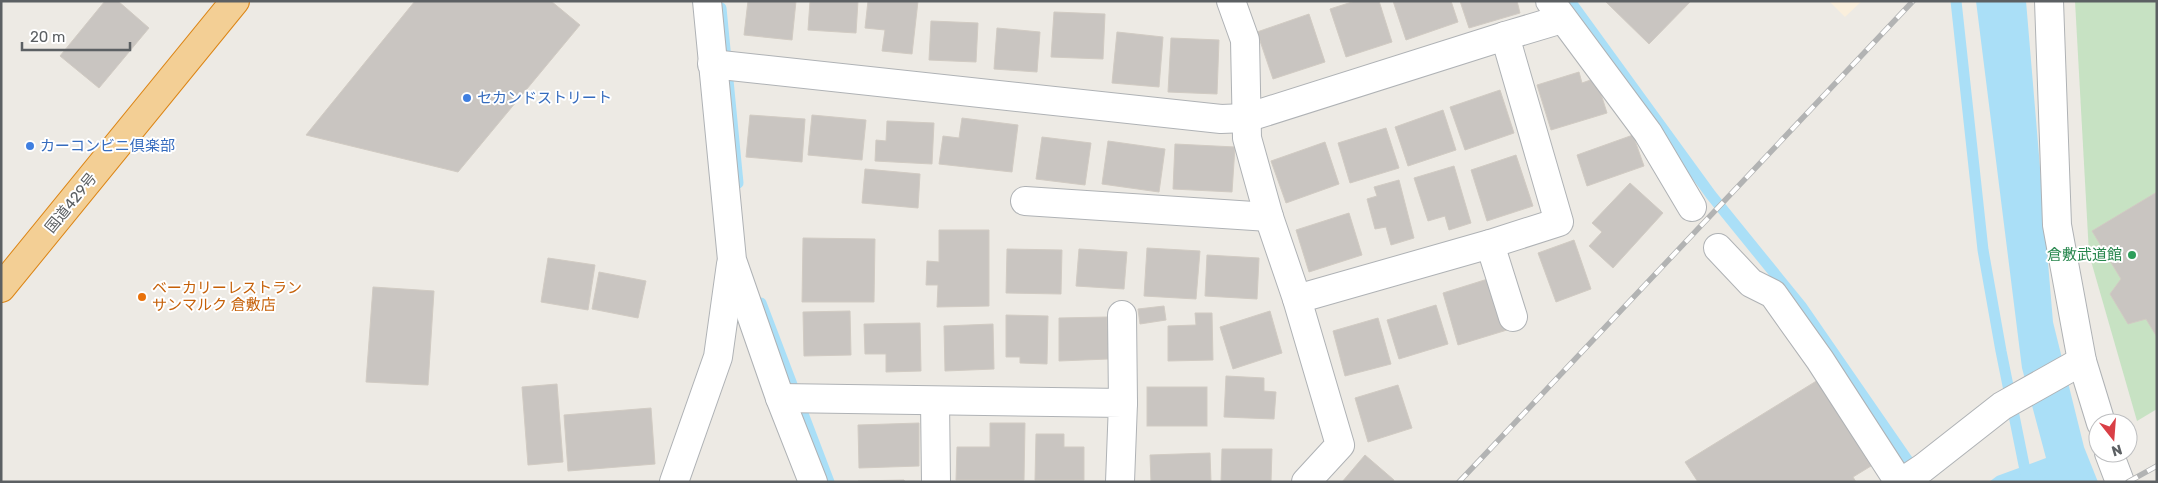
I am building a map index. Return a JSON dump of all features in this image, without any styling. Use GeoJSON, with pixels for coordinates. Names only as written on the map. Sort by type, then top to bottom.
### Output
{"type":"FeatureCollection","features":[{"type":"Feature","properties":{"kind":"highway","name":"国道429号"},"geometry":{"type":"LineString","coordinates":[[1,288],[236,1]]}},
{"type":"Feature","properties":{"kind":"street"},"geometry":{"type":"LineString","coordinates":[[674,482],[718,358],[732,260],[723,66],[707,1]]}},
{"type":"Feature","properties":{"kind":"street"},"geometry":{"type":"LineString","coordinates":[[2049,1],[2057,225],[2077,364],[2096,413]]}},
{"type":"Feature","properties":{"kind":"street"},"geometry":{"type":"LineString","coordinates":[[1227,2],[1245,40],[1247,138],[1269,217],[1297,299],[1340,445],[1306,482]]}},
{"type":"Feature","properties":{"kind":"street"},"geometry":{"type":"LineString","coordinates":[[723,66],[1221,119],[1246,118],[1505,36],[1556,10],[1648,133],[1692,206]]}},
{"type":"Feature","properties":{"kind":"street"},"geometry":{"type":"LineString","coordinates":[[1297,299],[1490,244],[1559,222],[1505,36]]}},
{"type":"Feature","properties":{"kind":"street"},"geometry":{"type":"LineString","coordinates":[[1025,201],[1269,217]]}},
{"type":"Feature","properties":{"kind":"street"},"geometry":{"type":"LineString","coordinates":[[1490,244],[1513,317]]}},
{"type":"Feature","properties":{"kind":"street"},"geometry":{"type":"LineString","coordinates":[[1718,248],[1752,283],[1773,294],[1908,478],[2002,406],[2077,364]]}},
{"type":"Feature","properties":{"kind":"street"},"geometry":{"type":"LineString","coordinates":[[732,260],[792,398],[813,482]]}},
{"type":"Feature","properties":{"kind":"street"},"geometry":{"type":"LineString","coordinates":[[1120,482],[1123,403],[1122,315]]}},
{"type":"Feature","properties":{"kind":"street"},"geometry":{"type":"LineString","coordinates":[[792,398],[1123,403]]}},
{"type":"Feature","properties":{"kind":"street"},"geometry":{"type":"LineString","coordinates":[[936,401],[936,482]]}},
{"type":"Feature","properties":{"kind":"shaded area"},"geometry":{"type":"Polygon","coordinates":[[[1829,1],[1862,1],[1845,17],[1829,1]]]}},
{"type":"Feature","properties":{"kind":"green space"},"geometry":{"type":"Polygon","coordinates":[[[2075,1],[2157,1],[2157,409],[2138,420],[2138,413],[2135,413],[2089,254],[2075,1]]]}},
{"type":"Feature","properties":{"kind":"water"},"geometry":{"type":"Polygon","coordinates":[[[1976,1],[2026,1],[2053,322],[2088,463],[2090,463],[2098,482],[1989,482],[1997,476],[2046,458],[2022,368],[1976,1]]]}},
{"type":"Feature","properties":{"kind":"building"},"geometry":{"type":"Polygon","coordinates":[[[105,1],[118,1],[149,28],[99,88],[60,56],[105,1]]]}},
{"type":"Feature","properties":{"kind":"building"},"geometry":{"type":"Polygon","coordinates":[[[415,1],[551,1],[580,25],[458,172],[306,135],[415,1]]]}},
{"type":"Feature","properties":{"kind":"building"},"geometry":{"type":"Polygon","coordinates":[[[748,1],[796,1],[792,40],[744,35],[748,1]]]}},
{"type":"Feature","properties":{"kind":"building"},"geometry":{"type":"Polygon","coordinates":[[[810,1],[858,1],[856,33],[808,30],[810,1]]]}},
{"type":"Feature","properties":{"kind":"building"},"geometry":{"type":"Polygon","coordinates":[[[868,1],[918,1],[912,54],[882,51],[885,30],[865,28],[868,1]]]}},
{"type":"Feature","properties":{"kind":"building"},"geometry":{"type":"Polygon","coordinates":[[[1355,1],[1379,1],[1392,42],[1346,57],[1330,9],[1355,1]]]}},
{"type":"Feature","properties":{"kind":"building"},"geometry":{"type":"Polygon","coordinates":[[[1393,1],[1451,1],[1458,22],[1406,40],[1393,1]]]}},
{"type":"Feature","properties":{"kind":"building"},"geometry":{"type":"Polygon","coordinates":[[[1460,1],[1517,1],[1520,13],[1469,28],[1460,1]]]}},
{"type":"Feature","properties":{"kind":"building"},"geometry":{"type":"Polygon","coordinates":[[[1605,1],[1691,1],[1649,44],[1605,1]]]}},
{"type":"Feature","properties":{"kind":"building"},"geometry":{"type":"Polygon","coordinates":[[[1054,12],[1105,14],[1103,59],[1051,57],[1054,12]]]}},
{"type":"Feature","properties":{"kind":"building"},"geometry":{"type":"Polygon","coordinates":[[[1309,14],[1325,62],[1273,79],[1257,32],[1309,14]]]}},
{"type":"Feature","properties":{"kind":"building"},"geometry":{"type":"Polygon","coordinates":[[[931,21],[978,23],[976,62],[929,60],[931,21]]]}},
{"type":"Feature","properties":{"kind":"building"},"geometry":{"type":"Polygon","coordinates":[[[997,28],[1040,32],[1037,72],[994,69],[997,28]]]}},
{"type":"Feature","properties":{"kind":"building"},"geometry":{"type":"Polygon","coordinates":[[[1117,32],[1163,37],[1159,87],[1112,83],[1117,32]]]}},
{"type":"Feature","properties":{"kind":"building"},"geometry":{"type":"Polygon","coordinates":[[[1171,38],[1219,40],[1217,94],[1168,92],[1171,38]]]}},
{"type":"Feature","properties":{"kind":"building"},"geometry":{"type":"Polygon","coordinates":[[[1579,72],[1582,83],[1596,78],[1607,113],[1551,130],[1537,85],[1579,72]]]}},
{"type":"Feature","properties":{"kind":"building"},"geometry":{"type":"Polygon","coordinates":[[[1500,90],[1514,133],[1465,150],[1450,107],[1500,90]]]}},
{"type":"Feature","properties":{"kind":"building"},"geometry":{"type":"Polygon","coordinates":[[[1443,110],[1456,150],[1408,166],[1395,127],[1443,110]]]}},
{"type":"Feature","properties":{"kind":"building"},"geometry":{"type":"Polygon","coordinates":[[[750,115],[805,119],[802,162],[746,157],[750,115]]]}},
{"type":"Feature","properties":{"kind":"building"},"geometry":{"type":"Polygon","coordinates":[[[812,115],[866,120],[862,160],[808,155],[812,115]]]}},
{"type":"Feature","properties":{"kind":"building"},"geometry":{"type":"Polygon","coordinates":[[[962,118],[1018,125],[1012,172],[939,164],[943,136],[959,138],[962,118]]]}},
{"type":"Feature","properties":{"kind":"building"},"geometry":{"type":"Polygon","coordinates":[[[887,121],[934,123],[932,164],[875,161],[876,140],[886,141],[887,121]]]}},
{"type":"Feature","properties":{"kind":"building"},"geometry":{"type":"Polygon","coordinates":[[[1386,128],[1399,168],[1350,183],[1338,143],[1386,128]]]}},
{"type":"Feature","properties":{"kind":"building"},"geometry":{"type":"Polygon","coordinates":[[[1633,135],[1644,166],[1587,186],[1577,155],[1633,135]]]}},
{"type":"Feature","properties":{"kind":"building"},"geometry":{"type":"Polygon","coordinates":[[[1042,137],[1091,143],[1085,185],[1036,179],[1042,137]]]}},
{"type":"Feature","properties":{"kind":"building"},"geometry":{"type":"Polygon","coordinates":[[[1108,141],[1165,149],[1159,192],[1102,184],[1108,141]]]}},
{"type":"Feature","properties":{"kind":"building"},"geometry":{"type":"Polygon","coordinates":[[[1325,142],[1339,184],[1286,203],[1271,161],[1325,142]]]}},
{"type":"Feature","properties":{"kind":"building"},"geometry":{"type":"Polygon","coordinates":[[[1175,144],[1235,147],[1232,192],[1173,189],[1175,144]]]}},
{"type":"Feature","properties":{"kind":"building"},"geometry":{"type":"Polygon","coordinates":[[[1516,155],[1533,206],[1487,221],[1471,170],[1516,155]]]}},
{"type":"Feature","properties":{"kind":"building"},"geometry":{"type":"Polygon","coordinates":[[[1454,166],[1471,223],[1449,230],[1445,216],[1428,221],[1414,178],[1454,166]]]}},
{"type":"Feature","properties":{"kind":"building"},"geometry":{"type":"Polygon","coordinates":[[[865,169],[920,174],[918,208],[862,203],[865,169]]]}},
{"type":"Feature","properties":{"kind":"building"},"geometry":{"type":"Polygon","coordinates":[[[1399,180],[1414,238],[1391,245],[1386,227],[1375,229],[1367,199],[1377,196],[1374,187],[1399,180]]]}},
{"type":"Feature","properties":{"kind":"building"},"geometry":{"type":"Polygon","coordinates":[[[1630,183],[1663,213],[1613,268],[1589,246],[1602,232],[1592,223],[1630,183]]]}},
{"type":"Feature","properties":{"kind":"building","name":"倉敷武道館"},"geometry":{"type":"Polygon","coordinates":[[[2157,192],[2157,337],[2146,319],[2128,324],[2110,294],[2121,279],[2092,231],[2157,192]]]}},
{"type":"Feature","properties":{"kind":"building"},"geometry":{"type":"Polygon","coordinates":[[[1349,213],[1362,255],[1309,272],[1296,230],[1349,213]]]}},
{"type":"Feature","properties":{"kind":"building"},"geometry":{"type":"Polygon","coordinates":[[[939,230],[989,230],[989,306],[937,307],[938,285],[926,285],[927,261],[939,262],[939,230]]]}},
{"type":"Feature","properties":{"kind":"building"},"geometry":{"type":"Polygon","coordinates":[[[803,238],[875,239],[874,302],[802,302],[803,238]]]}},
{"type":"Feature","properties":{"kind":"building"},"geometry":{"type":"Polygon","coordinates":[[[1574,240],[1591,289],[1556,302],[1538,253],[1574,240]]]}},
{"type":"Feature","properties":{"kind":"building"},"geometry":{"type":"Polygon","coordinates":[[[1147,248],[1200,251],[1196,299],[1144,296],[1147,248]]]}},
{"type":"Feature","properties":{"kind":"building"},"geometry":{"type":"Polygon","coordinates":[[[1007,249],[1062,250],[1061,294],[1006,293],[1007,249]]]}},
{"type":"Feature","properties":{"kind":"building"},"geometry":{"type":"Polygon","coordinates":[[[1079,249],[1127,252],[1124,289],[1076,286],[1079,249]]]}},
{"type":"Feature","properties":{"kind":"building"},"geometry":{"type":"Polygon","coordinates":[[[1207,255],[1259,258],[1257,299],[1205,296],[1207,255]]]}},
{"type":"Feature","properties":{"kind":"building"},"geometry":{"type":"Polygon","coordinates":[[[548,258],[595,265],[588,310],[541,302],[548,258]]]}},
{"type":"Feature","properties":{"kind":"building"},"geometry":{"type":"Polygon","coordinates":[[[599,272],[646,281],[638,318],[592,309],[599,272]]]}},
{"type":"Feature","properties":{"kind":"building"},"geometry":{"type":"Polygon","coordinates":[[[1491,278],[1507,330],[1458,345],[1443,293],[1491,278]]]}},
{"type":"Feature","properties":{"kind":"building"},"geometry":{"type":"Polygon","coordinates":[[[373,287],[434,291],[428,385],[366,382],[373,287]]]}},
{"type":"Feature","properties":{"kind":"building"},"geometry":{"type":"Polygon","coordinates":[[[1436,305],[1448,344],[1399,359],[1387,320],[1436,305]]]}},
{"type":"Feature","properties":{"kind":"building"},"geometry":{"type":"Polygon","coordinates":[[[1164,306],[1166,320],[1140,324],[1138,309],[1164,306]]]}},
{"type":"Feature","properties":{"kind":"building"},"geometry":{"type":"Polygon","coordinates":[[[850,311],[851,355],[804,356],[803,312],[850,311]]]}},
{"type":"Feature","properties":{"kind":"building"},"geometry":{"type":"Polygon","coordinates":[[[1270,311],[1282,353],[1233,369],[1220,327],[1270,311]]]}},
{"type":"Feature","properties":{"kind":"building"},"geometry":{"type":"Polygon","coordinates":[[[1195,313],[1212,313],[1213,360],[1168,361],[1168,326],[1196,325],[1195,313]]]}},
{"type":"Feature","properties":{"kind":"building"},"geometry":{"type":"Polygon","coordinates":[[[1006,315],[1048,316],[1047,364],[1020,363],[1020,357],[1006,357],[1006,315]]]}},
{"type":"Feature","properties":{"kind":"building"},"geometry":{"type":"Polygon","coordinates":[[[1107,317],[1108,359],[1059,361],[1059,318],[1107,317]]]}},
{"type":"Feature","properties":{"kind":"building"},"geometry":{"type":"Polygon","coordinates":[[[1378,318],[1391,364],[1345,376],[1333,331],[1378,318]]]}},
{"type":"Feature","properties":{"kind":"building"},"geometry":{"type":"Polygon","coordinates":[[[920,323],[921,371],[886,372],[886,354],[865,354],[864,324],[920,323]]]}},
{"type":"Feature","properties":{"kind":"building"},"geometry":{"type":"Polygon","coordinates":[[[993,324],[994,369],[945,371],[944,326],[993,324]]]}},
{"type":"Feature","properties":{"kind":"building"},"geometry":{"type":"Polygon","coordinates":[[[1226,376],[1264,378],[1264,391],[1276,392],[1274,419],[1224,417],[1226,376]]]}},
{"type":"Feature","properties":{"kind":"building"},"geometry":{"type":"Polygon","coordinates":[[[1818,380],[1871,466],[1853,477],[1856,482],[1698,482],[1685,462],[1818,380]]]}},
{"type":"Feature","properties":{"kind":"building"},"geometry":{"type":"Polygon","coordinates":[[[557,384],[563,462],[528,465],[522,387],[557,384]]]}},
{"type":"Feature","properties":{"kind":"building"},"geometry":{"type":"Polygon","coordinates":[[[1398,385],[1412,428],[1368,442],[1355,398],[1398,385]]]}},
{"type":"Feature","properties":{"kind":"building"},"geometry":{"type":"Polygon","coordinates":[[[1147,387],[1207,387],[1207,426],[1147,426],[1147,387]]]}},
{"type":"Feature","properties":{"kind":"building"},"geometry":{"type":"Polygon","coordinates":[[[651,408],[655,464],[568,471],[564,415],[651,408]]]}},
{"type":"Feature","properties":{"kind":"building"},"geometry":{"type":"Polygon","coordinates":[[[919,423],[919,466],[859,468],[858,425],[919,423]]]}},
{"type":"Feature","properties":{"kind":"building"},"geometry":{"type":"Polygon","coordinates":[[[990,423],[1025,423],[1024,480],[956,480],[957,447],[990,447],[990,423]]]}},
{"type":"Feature","properties":{"kind":"building"},"geometry":{"type":"Polygon","coordinates":[[[1036,434],[1064,434],[1064,447],[1084,447],[1084,480],[1035,480],[1036,434]]]}},
{"type":"Feature","properties":{"kind":"building"},"geometry":{"type":"Polygon","coordinates":[[[1222,449],[1272,449],[1271,482],[1221,482],[1222,449]]]}},
{"type":"Feature","properties":{"kind":"building"},"geometry":{"type":"Polygon","coordinates":[[[1210,453],[1211,482],[1151,482],[1150,455],[1210,453]]]}},
{"type":"Feature","properties":{"kind":"building"},"geometry":{"type":"Polygon","coordinates":[[[1365,455],[1394,480],[1393,482],[1342,482],[1365,455]]]}},
{"type":"Feature","properties":{"kind":"building"},"geometry":{"type":"Polygon","coordinates":[[[904,480],[905,482],[858,482],[858,481],[904,480]]]}},
{"type":"Feature","properties":{"kind":"waterway"},"geometry":{"type":"LineString","coordinates":[[1570,1],[1711,195],[1801,306],[1917,474]]}},
{"type":"Feature","properties":{"kind":"waterway"},"geometry":{"type":"LineString","coordinates":[[1956,1],[1983,250],[2001,351],[2026,475],[2042,482]]}},
{"type":"Feature","properties":{"kind":"waterway"},"geometry":{"type":"LineString","coordinates":[[721,8],[738,183]]}},
{"type":"Feature","properties":{"kind":"waterway"},"geometry":{"type":"LineString","coordinates":[[761,303],[829,482]]}},
{"type":"Feature","properties":{"kind":"railway"},"geometry":{"type":"LineString","coordinates":[[1459,482],[1913,1]]}},
{"type":"Feature","properties":{"kind":"railway"},"geometry":{"type":"LineString","coordinates":[[2128,482],[2157,466]]}},
{"type":"Feature","properties":{"kind":"place","name":"セカンドストリート"},"geometry":{"type":"Point","coordinates":[467,98]}},
{"type":"Feature","properties":{"kind":"place","name":"カーコンビニ倶楽部"},"geometry":{"type":"Point","coordinates":[30,146]}},
{"type":"Feature","properties":{"kind":"place","name":"倉敷武道館"},"geometry":{"type":"Point","coordinates":[2132,255]}},
{"type":"Feature","properties":{"kind":"place","name":"ベーカリーレストラン サンマルク 倉敷店"},"geometry":{"type":"Point","coordinates":[142,297]}}]}
